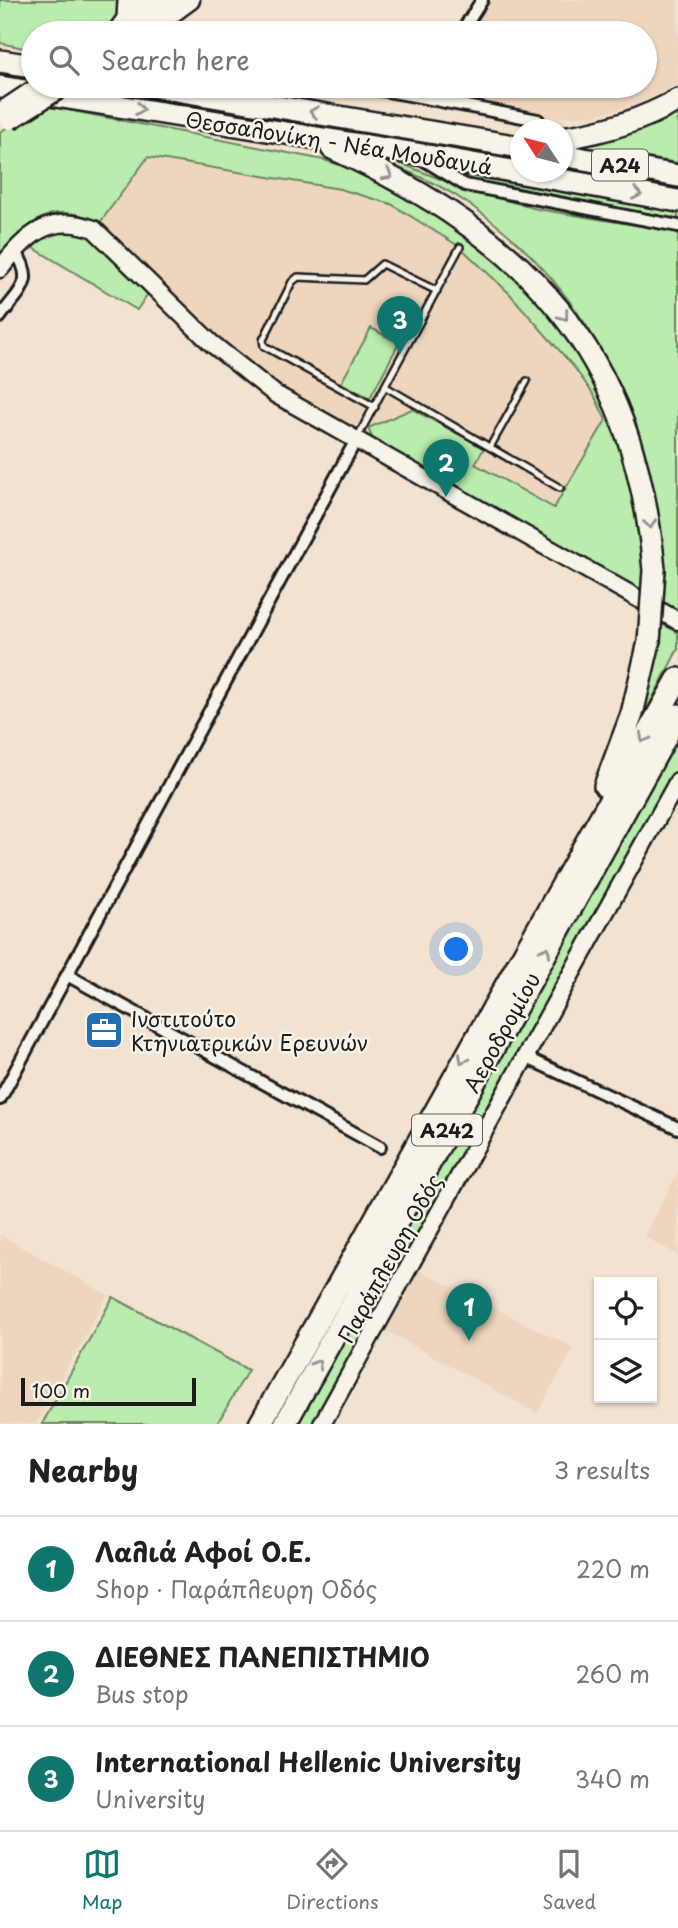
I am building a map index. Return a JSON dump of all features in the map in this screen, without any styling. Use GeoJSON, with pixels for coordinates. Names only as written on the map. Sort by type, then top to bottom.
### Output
{"type":"FeatureCollection","features":[{"type":"Feature","properties":{"kind":"highway"},"geometry":{"type":"LineString","coordinates":[[129,0],[144,20]]}},
{"type":"Feature","properties":{"kind":"highway"},"geometry":{"type":"LineString","coordinates":[[127,21],[129,0]]}},
{"type":"Feature","properties":{"kind":"highway"},"geometry":{"type":"LineString","coordinates":[[0,55],[21,66]]}},
{"type":"Feature","properties":{"kind":"highway"},"geometry":{"type":"LineString","coordinates":[[0,61],[21,68]]}},
{"type":"Feature","properties":{"kind":"highway","name":"Θεσσαλονίκη - Νέα Μουδανιά"},"geometry":{"type":"LineString","coordinates":[[0,87],[21,90]]}},
{"type":"Feature","properties":{"kind":"highway","name":"Θεσσαλονίκη - Νέα Μουδανιά"},"geometry":{"type":"LineString","coordinates":[[70,98],[305,135],[678,201]]}},
{"type":"Feature","properties":{"kind":"highway","name":"Θεσσαλονίκη - Νέα Μουδανιά"},"geometry":{"type":"LineString","coordinates":[[226,98],[510,145]]}},
{"type":"Feature","properties":{"kind":"highway"},"geometry":{"type":"LineString","coordinates":[[573,136],[623,125],[678,100]]}},
{"type":"Feature","properties":{"kind":"highway"},"geometry":{"type":"LineString","coordinates":[[305,135],[442,204],[507,253],[561,312],[602,375],[632,443],[650,525],[654,570],[649,642],[632,714],[580,850]]}},
{"type":"Feature","properties":{"kind":"highway"},"geometry":{"type":"LineString","coordinates":[[478,139],[510,140]]}},
{"type":"Feature","properties":{"kind":"highway","name":"Α24"},"geometry":{"type":"LineString","coordinates":[[573,157],[678,176]]}},
{"type":"Feature","properties":{"kind":"highway"},"geometry":{"type":"LineString","coordinates":[[580,850],[678,679]]}},
{"type":"Feature","properties":{"kind":"highway","name":"Αεροδρομίου"},"geometry":{"type":"LineString","coordinates":[[285,1424],[678,715]]}},
{"type":"Feature","properties":{"kind":"highway","name":"Αεροδρομίου"},"geometry":{"type":"LineString","coordinates":[[260,1424],[580,850]]}},
{"type":"Feature","properties":{"kind":"main road"},"geometry":{"type":"LineString","coordinates":[[144,20],[168,7],[190,0]]}},
{"type":"Feature","properties":{"kind":"main road"},"geometry":{"type":"LineString","coordinates":[[4,118],[21,93]]}},
{"type":"Feature","properties":{"kind":"main road"},"geometry":{"type":"LineString","coordinates":[[4,118],[42,98]]}},
{"type":"Feature","properties":{"kind":"street"},"geometry":{"type":"LineString","coordinates":[[469,21],[482,0]]}},
{"type":"Feature","properties":{"kind":"street"},"geometry":{"type":"LineString","coordinates":[[426,98],[533,119]]}},
{"type":"Feature","properties":{"kind":"street"},"geometry":{"type":"LineString","coordinates":[[417,154],[439,172],[465,185],[678,226]]}},
{"type":"Feature","properties":{"kind":"street"},"geometry":{"type":"LineString","coordinates":[[0,269],[23,240],[60,223],[78,223],[94,229],[211,343],[275,394],[678,621]]}},
{"type":"Feature","properties":{"kind":"street"},"geometry":{"type":"LineString","coordinates":[[0,317],[26,282],[27,270],[15,250]]}},
{"type":"Feature","properties":{"kind":"street"},"geometry":{"type":"LineString","coordinates":[[0,1099],[356,440]]}},
{"type":"Feature","properties":{"kind":"street","name":"Παράπλευρη Οδός"},"geometry":{"type":"LineString","coordinates":[[322,1424],[523,1056],[678,781]]}},
{"type":"Feature","properties":{"kind":"street"},"geometry":{"type":"LineString","coordinates":[[67,975],[380,1147]]}},
{"type":"Feature","properties":{"kind":"street"},"geometry":{"type":"LineString","coordinates":[[523,1056],[678,1128]]}},
{"type":"Feature","properties":{"kind":"lane"},"geometry":{"type":"LineString","coordinates":[[356,440],[460,247]]}},
{"type":"Feature","properties":{"kind":"lane"},"geometry":{"type":"LineString","coordinates":[[375,407],[264,346],[263,340],[292,282],[298,277],[364,280],[382,264],[437,291]]}},
{"type":"Feature","properties":{"kind":"lane"},"geometry":{"type":"LineString","coordinates":[[490,447],[527,382]]}},
{"type":"Feature","properties":{"kind":"lane"},"geometry":{"type":"LineString","coordinates":[[386,387],[560,488]]}},
{"type":"Feature","properties":{"kind":"shaded area"},"geometry":{"type":"Polygon","coordinates":[[[488,0],[678,0],[678,84],[657,94],[657,21],[474,21],[488,0]]]}},
{"type":"Feature","properties":{"kind":"shaded area"},"geometry":{"type":"Polygon","coordinates":[[[468,98],[650,98],[634,106],[584,117],[549,116],[468,98]]]}},
{"type":"Feature","properties":{"kind":"shaded area"},"geometry":{"type":"Polygon","coordinates":[[[148,157],[340,189],[391,204],[465,251],[509,293],[594,395],[606,420],[630,562],[372,438],[303,401],[269,380],[221,342],[99,224],[148,157]]]}},
{"type":"Feature","properties":{"kind":"shaded area"},"geometry":{"type":"Polygon","coordinates":[[[678,1172],[678,1255],[644,1236],[678,1172]]]}},
{"type":"Feature","properties":{"kind":"shaded area"},"geometry":{"type":"Polygon","coordinates":[[[0,1235],[108,1295],[36,1424],[0,1423],[0,1235]]]}},
{"type":"Feature","properties":{"kind":"shaded area"},"geometry":{"type":"Polygon","coordinates":[[[418,1270],[574,1348],[537,1413],[385,1330],[418,1270]]]}},
{"type":"Feature","properties":{"kind":"green space"},"geometry":{"type":"Polygon","coordinates":[[[0,0],[119,0],[118,14],[113,21],[21,21],[21,47],[0,43],[0,0]]]}},
{"type":"Feature","properties":{"kind":"green space"},"geometry":{"type":"Polygon","coordinates":[[[42,105],[324,160],[370,175],[472,231],[575,340],[627,448],[647,599],[375,445],[368,428],[412,409],[484,448],[475,464],[554,508],[606,420],[594,395],[573,366],[509,293],[460,247],[391,204],[340,189],[148,157],[99,224],[83,216],[56,213],[44,217],[22,232],[0,255],[0,132],[42,105]]]}},
{"type":"Feature","properties":{"kind":"green space"},"geometry":{"type":"Polygon","coordinates":[[[678,108],[678,163],[573,146],[573,141],[678,108]]]}},
{"type":"Feature","properties":{"kind":"green space"},"geometry":{"type":"Polygon","coordinates":[[[387,158],[463,188],[537,209],[678,232],[678,611],[660,601],[660,535],[651,478],[637,430],[619,384],[595,339],[567,298],[534,260],[498,226],[450,192],[386,163],[387,158]]]}},
{"type":"Feature","properties":{"kind":"green space"},"geometry":{"type":"Polygon","coordinates":[[[441,167],[510,180],[510,182],[678,211],[678,219],[460,178],[441,167]]]}},
{"type":"Feature","properties":{"kind":"green space"},"geometry":{"type":"Polygon","coordinates":[[[57,231],[88,234],[149,292],[137,310],[27,244],[57,231]]]}},
{"type":"Feature","properties":{"kind":"green space"},"geometry":{"type":"Polygon","coordinates":[[[371,328],[399,343],[370,398],[341,383],[371,328]]]}},
{"type":"Feature","properties":{"kind":"green space"},"geometry":{"type":"Polygon","coordinates":[[[660,623],[678,633],[678,649],[630,742],[660,623]]]}},
{"type":"Feature","properties":{"kind":"green space"},"geometry":{"type":"Polygon","coordinates":[[[678,738],[678,768],[455,1165],[315,1424],[293,1424],[625,820],[678,738]]]}},
{"type":"Feature","properties":{"kind":"green space"},"geometry":{"type":"Polygon","coordinates":[[[113,1297],[248,1370],[217,1424],[42,1424],[113,1297]]]}},
{"type":"Feature","properties":{"kind":"place","name":"International Hellenic University"},"geometry":{"type":"Point","coordinates":[400,354]}},
{"type":"Feature","properties":{"kind":"place","name":"ΔΙΕΘΝΕΣ ΠΑΝΕΠΙΣΤΗΜΙΟ"},"geometry":{"type":"Point","coordinates":[446,497]}},
{"type":"Feature","properties":{"kind":"place","name":"Ινστιτούτο Κτηνιατρικών Ερευνών"},"geometry":{"type":"Point","coordinates":[104,1030]}},
{"type":"Feature","properties":{"kind":"place","name":"Λαλιά Αφοί Ο.Ε."},"geometry":{"type":"Point","coordinates":[469,1341]}}]}
